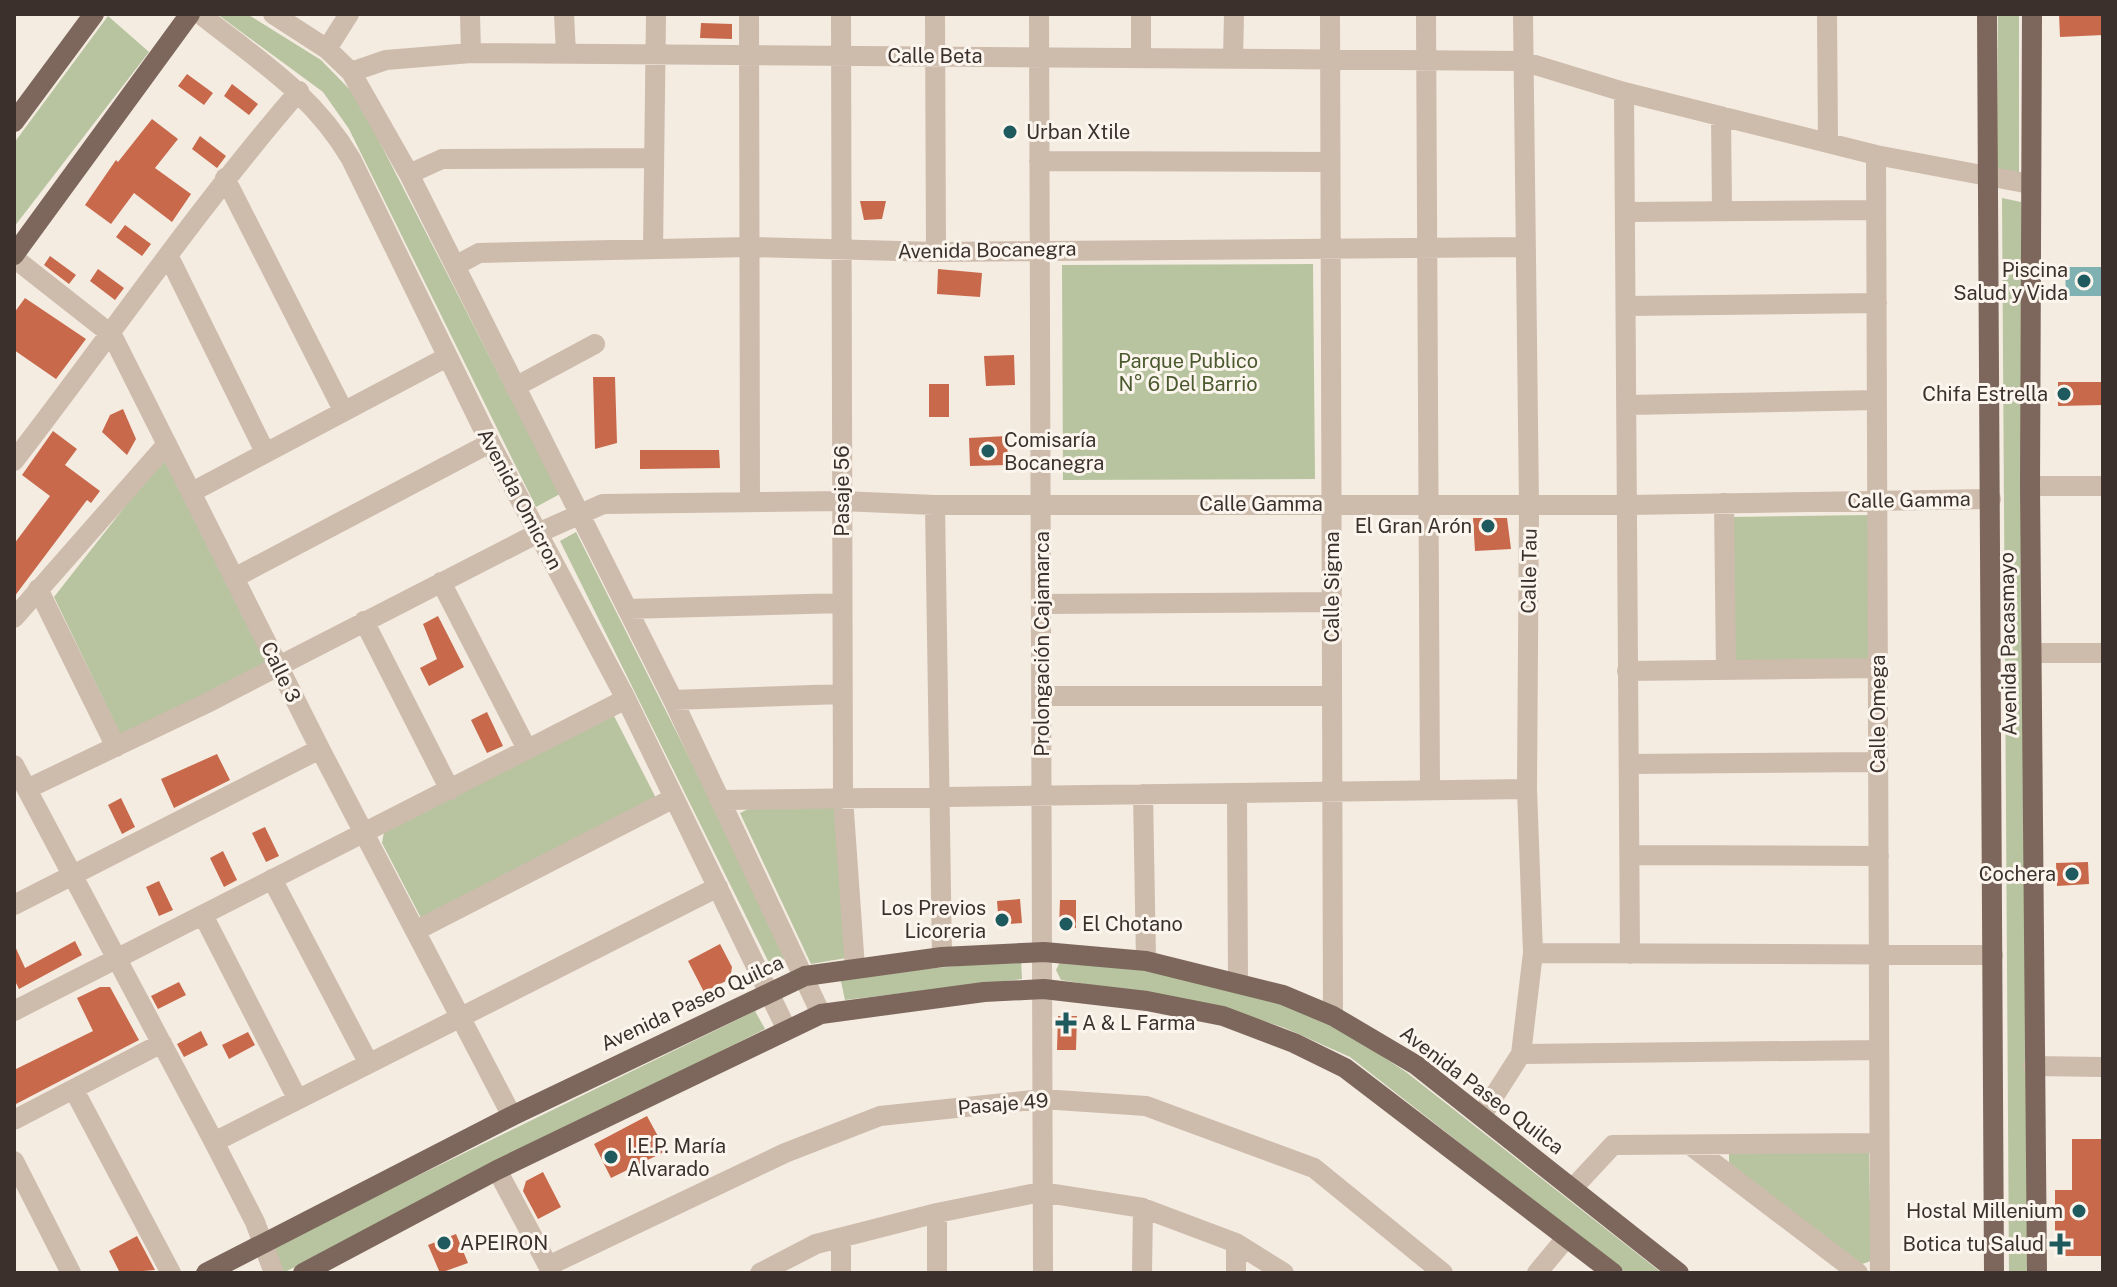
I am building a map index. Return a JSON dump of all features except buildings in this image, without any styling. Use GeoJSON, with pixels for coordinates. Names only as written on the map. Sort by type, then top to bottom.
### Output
{"type":"FeatureCollection","features":[{"type":"Feature","properties":{"kind":"main road"},"geometry":{"type":"LineString","coordinates":[[14,256],[190,14]]}},
{"type":"Feature","properties":{"kind":"main road","name":"Avenida Pacasmayo"},"geometry":{"type":"LineString","coordinates":[[1987,14],[1994,1273]]}},
{"type":"Feature","properties":{"kind":"main road","name":"Avenida Pacasmayo"},"geometry":{"type":"LineString","coordinates":[[2032,14],[2030,486],[2037,1273]]}},
{"type":"Feature","properties":{"kind":"main road"},"geometry":{"type":"LineString","coordinates":[[17,110],[84,17]]}},
{"type":"Feature","properties":{"kind":"main road","name":"Avenida Paseo Quilca"},"geometry":{"type":"LineString","coordinates":[[206,1273],[512,1116],[805,976],[942,957],[1044,952],[1146,961],[1289,997],[1333,1016],[1416,1065],[1679,1273]]}},
{"type":"Feature","properties":{"kind":"main road"},"geometry":{"type":"LineString","coordinates":[[303,1273],[497,1170],[786,1028],[821,1014],[984,992],[1044,989],[1184,1007],[1223,1016],[1294,1043],[1345,1068],[1613,1273]]}},
{"type":"Feature","properties":{"kind":"street","name":"Avenida Omicron"},"geometry":{"type":"LineString","coordinates":[[200,14],[299,91],[330,123],[351,159],[490,443],[626,699],[786,1028]]}},
{"type":"Feature","properties":{"kind":"street"},"geometry":{"type":"LineString","coordinates":[[273,14],[327,49],[351,72],[409,174],[673,700],[821,1014]]}},
{"type":"Feature","properties":{"kind":"street"},"geometry":{"type":"LineString","coordinates":[[327,49],[349,14]]}},
{"type":"Feature","properties":{"kind":"street"},"geometry":{"type":"LineString","coordinates":[[470,14],[471,53]]}},
{"type":"Feature","properties":{"kind":"street"},"geometry":{"type":"LineString","coordinates":[[564,14],[566,53]]}},
{"type":"Feature","properties":{"kind":"street"},"geometry":{"type":"LineString","coordinates":[[653,250],[656,14]]}},
{"type":"Feature","properties":{"kind":"street"},"geometry":{"type":"LineString","coordinates":[[749,14],[750,502]]}},
{"type":"Feature","properties":{"kind":"street","name":"Pasaje 56"},"geometry":{"type":"LineString","coordinates":[[841,14],[843,798],[855,968]]}},
{"type":"Feature","properties":{"kind":"street"},"geometry":{"type":"LineString","coordinates":[[935,14],[936,252]]}},
{"type":"Feature","properties":{"kind":"street","name":"Prolongación Cajamarca"},"geometry":{"type":"LineString","coordinates":[[1039,14],[1043,1273]]}},
{"type":"Feature","properties":{"kind":"street"},"geometry":{"type":"LineString","coordinates":[[1141,14],[1141,58]]}},
{"type":"Feature","properties":{"kind":"street"},"geometry":{"type":"LineString","coordinates":[[1233,59],[1234,14]]}},
{"type":"Feature","properties":{"kind":"street","name":"Calle Sigma"},"geometry":{"type":"LineString","coordinates":[[1330,14],[1333,1016]]}},
{"type":"Feature","properties":{"kind":"street"},"geometry":{"type":"LineString","coordinates":[[1426,14],[1430,790]]}},
{"type":"Feature","properties":{"kind":"street","name":"Calle Tau"},"geometry":{"type":"LineString","coordinates":[[1482,1115],[1521,1054],[1533,953],[1527,789],[1529,504],[1523,247],[1523,14]]}},
{"type":"Feature","properties":{"kind":"street"},"geometry":{"type":"LineString","coordinates":[[1827,14],[1828,142]]}},
{"type":"Feature","properties":{"kind":"street","name":"Calle Beta"},"geometry":{"type":"LineString","coordinates":[[351,72],[386,60],[471,53],[1522,61],[1624,92],[1876,155],[1989,179],[2030,184]]}},
{"type":"Feature","properties":{"kind":"street"},"geometry":{"type":"LineString","coordinates":[[14,461],[112,335],[225,178],[299,91]]}},
{"type":"Feature","properties":{"kind":"street"},"geometry":{"type":"LineString","coordinates":[[1624,92],[1630,954]]}},
{"type":"Feature","properties":{"kind":"street"},"geometry":{"type":"LineString","coordinates":[[1721,116],[1722,210]]}},
{"type":"Feature","properties":{"kind":"street","name":"Calle Omega"},"geometry":{"type":"LineString","coordinates":[[1876,155],[1880,1273]]}},
{"type":"Feature","properties":{"kind":"street"},"geometry":{"type":"LineString","coordinates":[[409,174],[442,159],[653,158]]}},
{"type":"Feature","properties":{"kind":"street"},"geometry":{"type":"LineString","coordinates":[[1039,161],[1330,162]]}},
{"type":"Feature","properties":{"kind":"street"},"geometry":{"type":"LineString","coordinates":[[225,178],[343,410]]}},
{"type":"Feature","properties":{"kind":"street"},"geometry":{"type":"LineString","coordinates":[[1626,212],[1876,210]]}},
{"type":"Feature","properties":{"kind":"street","name":"Avenida Bocanegra"},"geometry":{"type":"LineString","coordinates":[[455,266],[479,253],[750,247],[936,252],[1523,247]]}},
{"type":"Feature","properties":{"kind":"street"},"geometry":{"type":"LineString","coordinates":[[168,255],[265,452]]}},
{"type":"Feature","properties":{"kind":"street","name":"Calle 3"},"geometry":{"type":"LineString","coordinates":[[14,256],[112,335],[320,749],[512,1116]]}},
{"type":"Feature","properties":{"kind":"street"},"geometry":{"type":"LineString","coordinates":[[1627,306],[1877,303]]}},
{"type":"Feature","properties":{"kind":"street"},"geometry":{"type":"LineString","coordinates":[[515,387],[595,344]]}},
{"type":"Feature","properties":{"kind":"street"},"geometry":{"type":"LineString","coordinates":[[192,492],[447,357]]}},
{"type":"Feature","properties":{"kind":"street"},"geometry":{"type":"LineString","coordinates":[[1628,405],[1877,400]]}},
{"type":"Feature","properties":{"kind":"street"},"geometry":{"type":"LineString","coordinates":[[234,578],[490,443]]}},
{"type":"Feature","properties":{"kind":"street"},"geometry":{"type":"LineString","coordinates":[[14,618],[167,444]]}},
{"type":"Feature","properties":{"kind":"street"},"geometry":{"type":"LineString","coordinates":[[2030,486],[2103,486]]}},
{"type":"Feature","properties":{"kind":"street","name":"Calle Gamma"},"geometry":{"type":"LineString","coordinates":[[27,789],[538,533],[603,504],[841,501],[935,505],[1628,505],[1991,499]]}},
{"type":"Feature","properties":{"kind":"street"},"geometry":{"type":"LineString","coordinates":[[1724,503],[1726,670]]}},
{"type":"Feature","properties":{"kind":"street"},"geometry":{"type":"LineString","coordinates":[[935,505],[942,957]]}},
{"type":"Feature","properties":{"kind":"street"},"geometry":{"type":"LineString","coordinates":[[441,582],[527,749]]}},
{"type":"Feature","properties":{"kind":"street"},"geometry":{"type":"LineString","coordinates":[[38,589],[116,747]]}},
{"type":"Feature","properties":{"kind":"street"},"geometry":{"type":"LineString","coordinates":[[1042,604],[1332,602]]}},
{"type":"Feature","properties":{"kind":"street"},"geometry":{"type":"LineString","coordinates":[[627,609],[842,603]]}},
{"type":"Feature","properties":{"kind":"street"},"geometry":{"type":"LineString","coordinates":[[364,621],[450,790]]}},
{"type":"Feature","properties":{"kind":"street"},"geometry":{"type":"LineString","coordinates":[[2033,653],[2103,653]]}},
{"type":"Feature","properties":{"kind":"street"},"geometry":{"type":"LineString","coordinates":[[1627,671],[1878,668]]}},
{"type":"Feature","properties":{"kind":"street"},"geometry":{"type":"LineString","coordinates":[[673,700],[842,694]]}},
{"type":"Feature","properties":{"kind":"street"},"geometry":{"type":"LineString","coordinates":[[1042,696],[1332,696]]}},
{"type":"Feature","properties":{"kind":"street"},"geometry":{"type":"LineString","coordinates":[[14,1011],[626,699]]}},
{"type":"Feature","properties":{"kind":"street"},"geometry":{"type":"LineString","coordinates":[[14,905],[320,749]]}},
{"type":"Feature","properties":{"kind":"street"},"geometry":{"type":"LineString","coordinates":[[1630,764],[1878,762]]}},
{"type":"Feature","properties":{"kind":"street"},"geometry":{"type":"LineString","coordinates":[[14,765],[214,1142],[274,1273]]}},
{"type":"Feature","properties":{"kind":"street"},"geometry":{"type":"LineString","coordinates":[[721,800],[1527,789]]}},
{"type":"Feature","properties":{"kind":"street"},"geometry":{"type":"LineString","coordinates":[[1237,793],[1238,982]]}},
{"type":"Feature","properties":{"kind":"street"},"geometry":{"type":"LineString","coordinates":[[1143,794],[1146,961]]}},
{"type":"Feature","properties":{"kind":"street"},"geometry":{"type":"LineString","coordinates":[[415,931],[674,798]]}},
{"type":"Feature","properties":{"kind":"street"},"geometry":{"type":"LineString","coordinates":[[1631,855],[1879,856]]}},
{"type":"Feature","properties":{"kind":"street"},"geometry":{"type":"LineString","coordinates":[[272,879],[368,1062]]}},
{"type":"Feature","properties":{"kind":"street"},"geometry":{"type":"LineString","coordinates":[[214,1142],[718,887]]}},
{"type":"Feature","properties":{"kind":"street"},"geometry":{"type":"LineString","coordinates":[[203,915],[297,1098]]}},
{"type":"Feature","properties":{"kind":"street"},"geometry":{"type":"LineString","coordinates":[[1533,953],[1993,955]]}},
{"type":"Feature","properties":{"kind":"street"},"geometry":{"type":"LineString","coordinates":[[14,1120],[162,1043]]}},
{"type":"Feature","properties":{"kind":"street"},"geometry":{"type":"LineString","coordinates":[[1521,1054],[1879,1050]]}},
{"type":"Feature","properties":{"kind":"street"},"geometry":{"type":"LineString","coordinates":[[2033,1066],[2103,1067]]}},
{"type":"Feature","properties":{"kind":"street"},"geometry":{"type":"LineString","coordinates":[[74,1090],[171,1273]]}},
{"type":"Feature","properties":{"kind":"street","name":"Pasaje 49"},"geometry":{"type":"LineString","coordinates":[[550,1270],[785,1153],[880,1116],[1042,1099],[1146,1106],[1314,1168],[1443,1273]]}},
{"type":"Feature","properties":{"kind":"street"},"geometry":{"type":"LineString","coordinates":[[1573,1188],[1613,1145],[1879,1143]]}},
{"type":"Feature","properties":{"kind":"street"},"geometry":{"type":"LineString","coordinates":[[1690,1145],[1858,1273]]}},
{"type":"Feature","properties":{"kind":"street"},"geometry":{"type":"LineString","coordinates":[[14,1161],[71,1273]]}},
{"type":"Feature","properties":{"kind":"street"},"geometry":{"type":"LineString","coordinates":[[497,1170],[550,1270]]}},
{"type":"Feature","properties":{"kind":"street"},"geometry":{"type":"LineString","coordinates":[[760,1273],[816,1244],[937,1213],[1041,1192],[1143,1208],[1236,1243],[1284,1273]]}},
{"type":"Feature","properties":{"kind":"street"},"geometry":{"type":"LineString","coordinates":[[1142,1273],[1143,1208]]}},
{"type":"Feature","properties":{"kind":"street"},"geometry":{"type":"LineString","coordinates":[[937,1213],[937,1273]]}},
{"type":"Feature","properties":{"kind":"street"},"geometry":{"type":"LineString","coordinates":[[1537,1273],[1567,1237]]}},
{"type":"Feature","properties":{"kind":"street"},"geometry":{"type":"LineString","coordinates":[[841,1238],[841,1273]]}},
{"type":"Feature","properties":{"kind":"street"},"geometry":{"type":"LineString","coordinates":[[1236,1243],[1236,1273]]}},
{"type":"Feature","properties":{"kind":"green space"},"geometry":{"type":"Polygon","coordinates":[[[217,14],[247,14],[321,60],[356,96],[560,494],[536,507],[349,129],[323,92],[217,14]]]}},
{"type":"Feature","properties":{"kind":"green space"},"geometry":{"type":"Polygon","coordinates":[[[1998,14],[2019,14],[2019,175],[1997,176],[1998,14]]]}},
{"type":"Feature","properties":{"kind":"green space"},"geometry":{"type":"Polygon","coordinates":[[[108,16],[149,52],[14,227],[14,143],[108,16]]]}},
{"type":"Feature","properties":{"kind":"green space"},"geometry":{"type":"Polygon","coordinates":[[[2002,198],[2021,202],[2029,1273],[2009,1273],[2002,198]]]}},
{"type":"Feature","properties":{"kind":"green space","name":"Parque Publico N° 6 Del Barrio"},"geometry":{"type":"Polygon","coordinates":[[[1313,264],[1315,479],[1063,480],[1062,265],[1313,264]]]}},
{"type":"Feature","properties":{"kind":"green space"},"geometry":{"type":"Polygon","coordinates":[[[167,453],[272,659],[122,738],[54,597],[167,453]]]}},
{"type":"Feature","properties":{"kind":"green space"},"geometry":{"type":"Polygon","coordinates":[[[1870,515],[1870,664],[1730,667],[1730,517],[1870,515]]]}},
{"type":"Feature","properties":{"kind":"green space"},"geometry":{"type":"Polygon","coordinates":[[[576,532],[789,956],[771,967],[560,541],[576,532]]]}},
{"type":"Feature","properties":{"kind":"green space"},"geometry":{"type":"Polygon","coordinates":[[[613,714],[657,800],[422,920],[382,843],[384,832],[613,714]]]}},
{"type":"Feature","properties":{"kind":"green space"},"geometry":{"type":"Polygon","coordinates":[[[842,804],[852,957],[811,964],[740,813],[755,806],[842,804]]]}},
{"type":"Feature","properties":{"kind":"green space"},"geometry":{"type":"Polygon","coordinates":[[[1021,960],[1022,979],[845,1000],[840,977],[1021,960]]]}},
{"type":"Feature","properties":{"kind":"green space"},"geometry":{"type":"Polygon","coordinates":[[[1060,962],[1160,972],[1282,1002],[1350,1035],[1406,1072],[1662,1273],[1626,1273],[1350,1057],[1285,1028],[1219,1006],[1061,980],[1056,970],[1060,962]]]}},
{"type":"Feature","properties":{"kind":"green space"},"geometry":{"type":"Polygon","coordinates":[[[755,1011],[765,1029],[283,1273],[274,1246],[755,1011]]]}},
{"type":"Feature","properties":{"kind":"green space"},"geometry":{"type":"Polygon","coordinates":[[[1869,1150],[1871,1261],[1862,1264],[1729,1164],[1729,1151],[1869,1150]]]}},
{"type":"Feature","properties":{"kind":"water","name":"Piscina Salud y Vida"},"geometry":{"type":"Polygon","coordinates":[[[2065,267],[2103,267],[2103,296],[2066,296],[2065,267]]]}},
{"type":"Feature","properties":{"kind":"place","name":"Urban Xtile"},"geometry":{"type":"Point","coordinates":[1010,132]}},
{"type":"Feature","properties":{"kind":"place","name":"Piscina Salud y Vida"},"geometry":{"type":"Point","coordinates":[2084,281]}},
{"type":"Feature","properties":{"kind":"place","name":"Chifa Estrella"},"geometry":{"type":"Point","coordinates":[2064,394]}},
{"type":"Feature","properties":{"kind":"place","name":"Comisaría Bocanegra"},"geometry":{"type":"Point","coordinates":[988,451]}},
{"type":"Feature","properties":{"kind":"place","name":"El Gran Arón"},"geometry":{"type":"Point","coordinates":[1488,526]}},
{"type":"Feature","properties":{"kind":"place","name":"Cochera"},"geometry":{"type":"Point","coordinates":[2072,874]}},
{"type":"Feature","properties":{"kind":"place","name":"Los Previos Licoreria"},"geometry":{"type":"Point","coordinates":[1002,920]}},
{"type":"Feature","properties":{"kind":"place","name":"El Chotano"},"geometry":{"type":"Point","coordinates":[1066,924]}},
{"type":"Feature","properties":{"kind":"place","name":"A & L Farma"},"geometry":{"type":"Point","coordinates":[1066,1023]}},
{"type":"Feature","properties":{"kind":"place","name":"I.E.P. María Alvarado"},"geometry":{"type":"Point","coordinates":[611,1157]}},
{"type":"Feature","properties":{"kind":"place","name":"Hostal Millenium"},"geometry":{"type":"Point","coordinates":[2079,1211]}},
{"type":"Feature","properties":{"kind":"place","name":"APEIRON"},"geometry":{"type":"Point","coordinates":[444,1243]}},
{"type":"Feature","properties":{"kind":"place","name":"Botica tu Salud"},"geometry":{"type":"Point","coordinates":[2060,1244]}}]}
